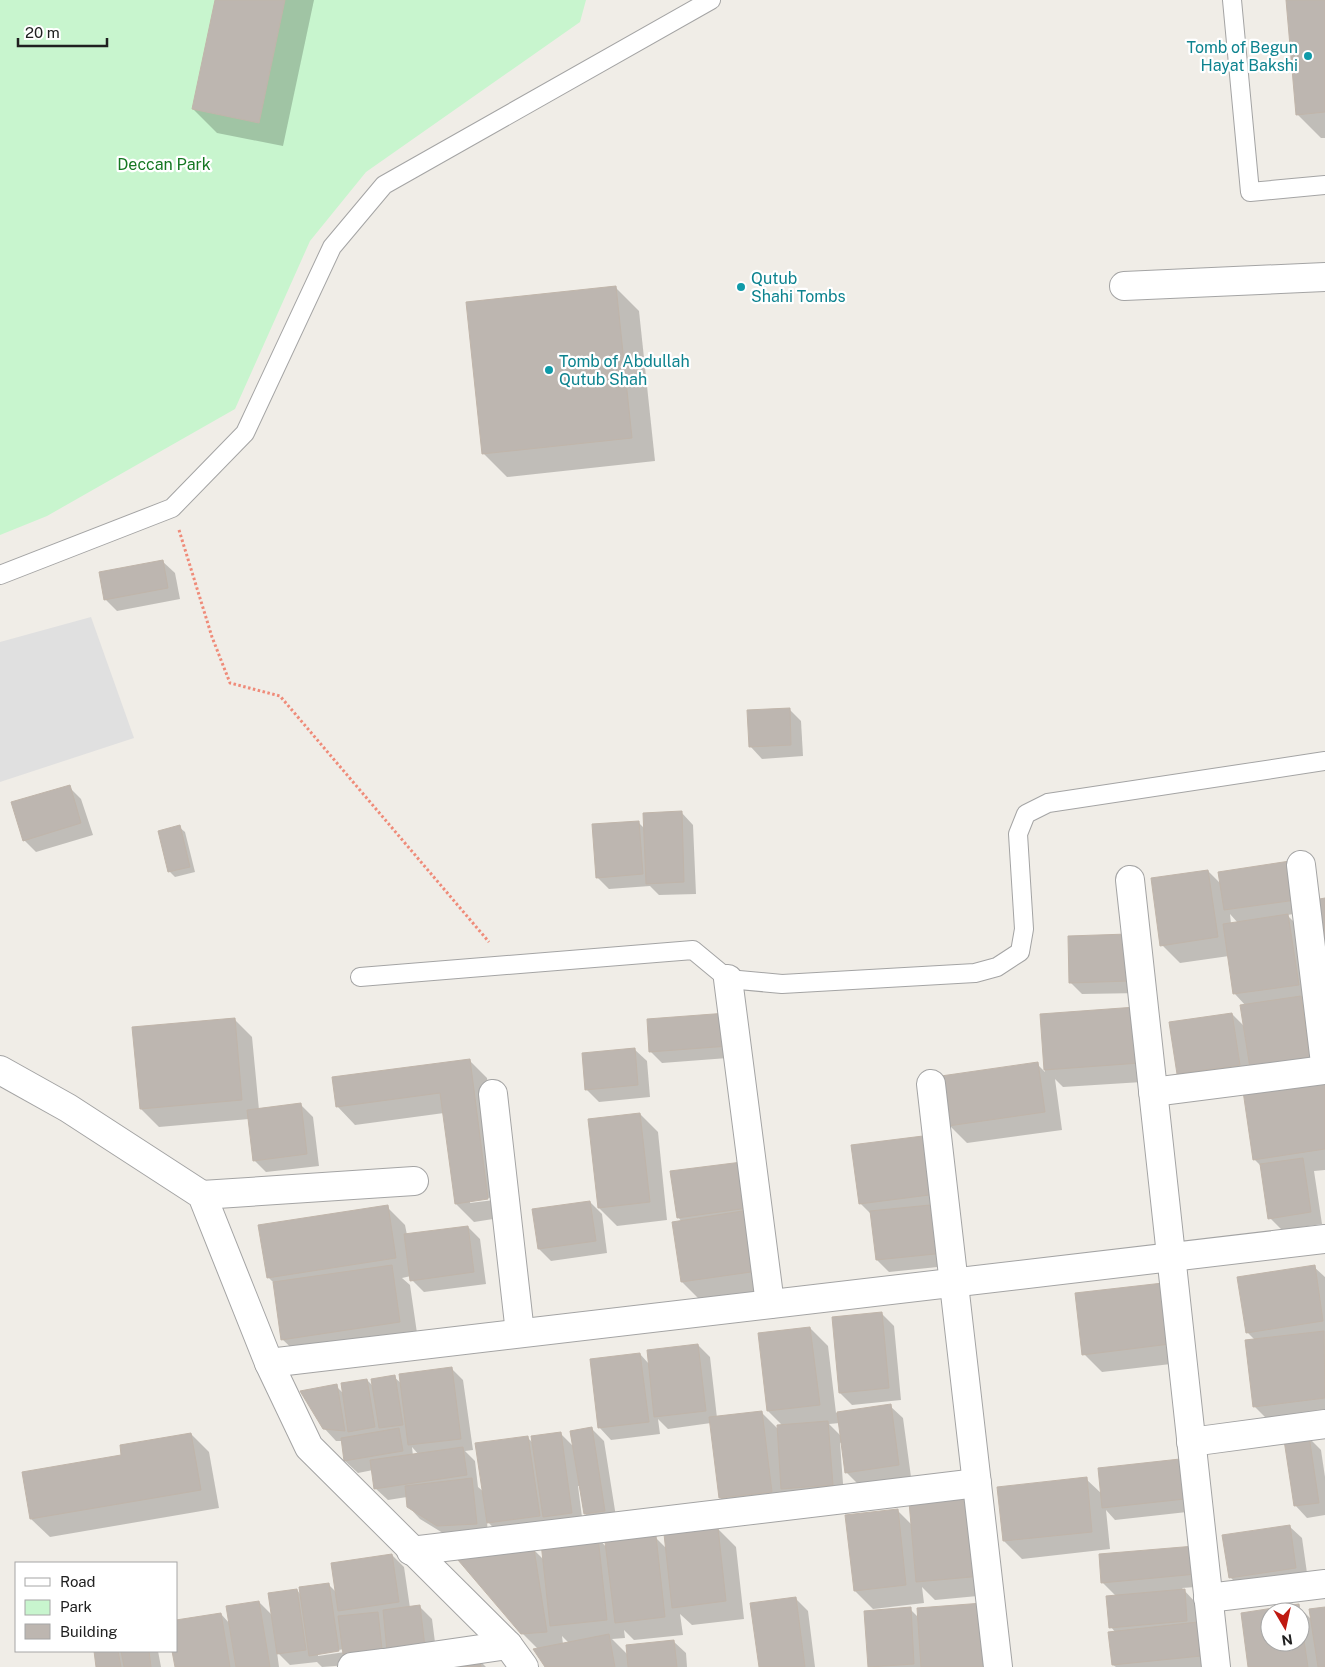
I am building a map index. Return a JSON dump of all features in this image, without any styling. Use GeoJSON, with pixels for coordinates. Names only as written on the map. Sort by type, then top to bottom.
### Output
{"type":"FeatureCollection","features":[{"type":"Feature","properties":{"kind":"street"},"geometry":{"type":"LineString","coordinates":[[1124,286],[1325,276]]}},
{"type":"Feature","properties":{"kind":"street"},"geometry":{"type":"LineString","coordinates":[[1301,865],[1325,1063]]}},
{"type":"Feature","properties":{"kind":"street"},"geometry":{"type":"LineString","coordinates":[[1130,880],[1216,1667]]}},
{"type":"Feature","properties":{"kind":"street"},"geometry":{"type":"LineString","coordinates":[[728,979],[770,1304]]}},
{"type":"Feature","properties":{"kind":"street"},"geometry":{"type":"LineString","coordinates":[[0,1070],[68,1108],[202,1195],[269,1362],[309,1447],[411,1551],[508,1645],[524,1667]]}},
{"type":"Feature","properties":{"kind":"street"},"geometry":{"type":"LineString","coordinates":[[1153,1092],[1325,1070]]}},
{"type":"Feature","properties":{"kind":"street"},"geometry":{"type":"LineString","coordinates":[[931,1084],[998,1667]]}},
{"type":"Feature","properties":{"kind":"street"},"geometry":{"type":"LineString","coordinates":[[493,1094],[520,1333]]}},
{"type":"Feature","properties":{"kind":"street"},"geometry":{"type":"LineString","coordinates":[[202,1195],[414,1181]]}},
{"type":"Feature","properties":{"kind":"street"},"geometry":{"type":"LineString","coordinates":[[269,1362],[1325,1239]]}},
{"type":"Feature","properties":{"kind":"street"},"geometry":{"type":"LineString","coordinates":[[1191,1442],[1325,1424]]}},
{"type":"Feature","properties":{"kind":"street"},"geometry":{"type":"LineString","coordinates":[[411,1551],[977,1483]]}},
{"type":"Feature","properties":{"kind":"street"},"geometry":{"type":"LineString","coordinates":[[1208,1598],[1325,1584]]}},
{"type":"Feature","properties":{"kind":"street"},"geometry":{"type":"LineString","coordinates":[[352,1667],[384,1665],[508,1645]]}},
{"type":"Feature","properties":{"kind":"lane"},"geometry":{"type":"LineString","coordinates":[[0,575],[172,508],[245,433],[332,247],[384,185],[711,0]]}},
{"type":"Feature","properties":{"kind":"lane"},"geometry":{"type":"LineString","coordinates":[[1232,0],[1250,192],[1325,185]]}},
{"type":"Feature","properties":{"kind":"lane"},"geometry":{"type":"LineString","coordinates":[[360,977],[693,950],[728,979],[782,984],[975,973],[997,967],[1020,952],[1024,929],[1018,834],[1026,814],[1048,803],[1325,761]]}},
{"type":"Feature","properties":{"kind":"path"},"geometry":{"type":"LineString","coordinates":[[172,508],[212,637],[230,683],[280,696],[508,965]]}},
{"type":"Feature","properties":{"kind":"green space","name":"Deccan Park"},"geometry":{"type":"Polygon","coordinates":[[[0,0],[586,0],[580,22],[366,172],[310,241],[235,409],[47,516],[0,535],[0,0]]]}},
{"type":"Feature","properties":{"kind":"shaded area"},"geometry":{"type":"Polygon","coordinates":[[[91,617],[134,738],[0,782],[0,642],[91,617]]]}},
{"type":"Feature","properties":{"kind":"building"},"geometry":{"type":"Polygon","coordinates":[[[215,0],[285,0],[259,123],[192,109],[215,0]]]}},
{"type":"Feature","properties":{"kind":"building","name":"Tomb of Begun Hayat Bakshi"},"geometry":{"type":"Polygon","coordinates":[[[1286,0],[1325,0],[1325,112],[1296,115],[1286,0]]]}},
{"type":"Feature","properties":{"kind":"building","name":"Tomb of Abdullah Qutub Shah"},"geometry":{"type":"Polygon","coordinates":[[[616,286],[632,438],[482,454],[466,302],[616,286]]]}},
{"type":"Feature","properties":{"kind":"building"},"geometry":{"type":"Polygon","coordinates":[[[163,560],[168,588],[104,600],[99,572],[163,560]]]}},
{"type":"Feature","properties":{"kind":"building"},"geometry":{"type":"Polygon","coordinates":[[[790,708],[791,745],[749,747],[747,710],[790,708]]]}},
{"type":"Feature","properties":{"kind":"building"},"geometry":{"type":"Polygon","coordinates":[[[70,785],[81,823],[23,841],[11,802],[70,785]]]}},
{"type":"Feature","properties":{"kind":"building"},"geometry":{"type":"Polygon","coordinates":[[[682,811],[684,882],[646,884],[643,813],[682,811]]]}},
{"type":"Feature","properties":{"kind":"building"},"geometry":{"type":"Polygon","coordinates":[[[639,821],[643,874],[596,878],[592,824],[639,821]]]}},
{"type":"Feature","properties":{"kind":"building"},"geometry":{"type":"Polygon","coordinates":[[[180,825],[190,867],[168,872],[158,831],[180,825]]]}},
{"type":"Feature","properties":{"kind":"building"},"geometry":{"type":"Polygon","coordinates":[[[1290,861],[1296,900],[1224,910],[1218,872],[1290,861]]]}},
{"type":"Feature","properties":{"kind":"building"},"geometry":{"type":"Polygon","coordinates":[[[1208,870],[1218,937],[1160,946],[1151,878],[1208,870]]]}},
{"type":"Feature","properties":{"kind":"building"},"geometry":{"type":"Polygon","coordinates":[[[1325,898],[1325,947],[1321,947],[1314,900],[1325,898]]]}},
{"type":"Feature","properties":{"kind":"building"},"geometry":{"type":"Polygon","coordinates":[[[1288,914],[1299,985],[1233,994],[1223,924],[1288,914]]]}},
{"type":"Feature","properties":{"kind":"building"},"geometry":{"type":"Polygon","coordinates":[[[1128,934],[1129,981],[1069,983],[1068,936],[1128,934]]]}},
{"type":"Feature","properties":{"kind":"building"},"geometry":{"type":"Polygon","coordinates":[[[1301,996],[1310,1059],[1250,1068],[1240,1005],[1301,996]]]}},
{"type":"Feature","properties":{"kind":"building"},"geometry":{"type":"Polygon","coordinates":[[[1136,1007],[1140,1063],[1044,1070],[1040,1014],[1136,1007]]]}},
{"type":"Feature","properties":{"kind":"building"},"geometry":{"type":"Polygon","coordinates":[[[727,1013],[729,1046],[649,1052],[647,1019],[727,1013]]]}},
{"type":"Feature","properties":{"kind":"building"},"geometry":{"type":"Polygon","coordinates":[[[1232,1013],[1240,1065],[1177,1074],[1169,1022],[1232,1013]]]}},
{"type":"Feature","properties":{"kind":"building"},"geometry":{"type":"Polygon","coordinates":[[[235,1018],[242,1100],[140,1109],[132,1027],[235,1018]]]}},
{"type":"Feature","properties":{"kind":"building"},"geometry":{"type":"Polygon","coordinates":[[[635,1048],[638,1085],[585,1090],[582,1053],[635,1048]]]}},
{"type":"Feature","properties":{"kind":"building"},"geometry":{"type":"Polygon","coordinates":[[[470,1059],[488,1199],[455,1204],[440,1093],[336,1107],[332,1077],[470,1059]]]}},
{"type":"Feature","properties":{"kind":"building"},"geometry":{"type":"Polygon","coordinates":[[[1038,1062],[1045,1112],[948,1126],[941,1076],[1038,1062]]]}},
{"type":"Feature","properties":{"kind":"building"},"geometry":{"type":"Polygon","coordinates":[[[1325,1079],[1325,1149],[1253,1160],[1243,1091],[1325,1079]]]}},
{"type":"Feature","properties":{"kind":"building"},"geometry":{"type":"Polygon","coordinates":[[[301,1103],[307,1154],[253,1161],[247,1110],[301,1103]]]}},
{"type":"Feature","properties":{"kind":"building"},"geometry":{"type":"Polygon","coordinates":[[[640,1113],[650,1202],[598,1208],[588,1119],[640,1113]]]}},
{"type":"Feature","properties":{"kind":"building"},"geometry":{"type":"Polygon","coordinates":[[[931,1135],[937,1194],[859,1204],[851,1145],[931,1135]]]}},
{"type":"Feature","properties":{"kind":"building"},"geometry":{"type":"Polygon","coordinates":[[[1303,1158],[1311,1212],[1268,1219],[1260,1164],[1303,1158]]]}},
{"type":"Feature","properties":{"kind":"building"},"geometry":{"type":"Polygon","coordinates":[[[742,1162],[748,1208],[677,1218],[670,1171],[742,1162]]]}},
{"type":"Feature","properties":{"kind":"building"},"geometry":{"type":"Polygon","coordinates":[[[590,1201],[596,1241],[538,1249],[532,1209],[590,1201]]]}},
{"type":"Feature","properties":{"kind":"building"},"geometry":{"type":"Polygon","coordinates":[[[940,1204],[945,1253],[876,1260],[870,1211],[940,1204]]]}},
{"type":"Feature","properties":{"kind":"building"},"geometry":{"type":"Polygon","coordinates":[[[388,1205],[396,1258],[267,1278],[258,1225],[388,1205]]]}},
{"type":"Feature","properties":{"kind":"building"},"geometry":{"type":"Polygon","coordinates":[[[749,1210],[758,1271],[681,1282],[672,1222],[749,1210]]]}},
{"type":"Feature","properties":{"kind":"building"},"geometry":{"type":"Polygon","coordinates":[[[468,1226],[474,1272],[410,1281],[404,1234],[468,1226]]]}},
{"type":"Feature","properties":{"kind":"building"},"geometry":{"type":"Polygon","coordinates":[[[392,1265],[400,1322],[281,1340],[273,1282],[392,1265]]]}},
{"type":"Feature","properties":{"kind":"building"},"geometry":{"type":"Polygon","coordinates":[[[1315,1265],[1323,1321],[1246,1333],[1237,1277],[1315,1265]]]}},
{"type":"Feature","properties":{"kind":"building"},"geometry":{"type":"Polygon","coordinates":[[[1163,1283],[1170,1344],[1082,1355],[1075,1293],[1163,1283]]]}},
{"type":"Feature","properties":{"kind":"building"},"geometry":{"type":"Polygon","coordinates":[[[882,1312],[889,1388],[839,1393],[832,1317],[882,1312]]]}},
{"type":"Feature","properties":{"kind":"building"},"geometry":{"type":"Polygon","coordinates":[[[810,1327],[820,1405],[767,1411],[758,1333],[810,1327]]]}},
{"type":"Feature","properties":{"kind":"building"},"geometry":{"type":"Polygon","coordinates":[[[1324,1331],[1325,1398],[1253,1407],[1245,1340],[1324,1331]]]}},
{"type":"Feature","properties":{"kind":"building"},"geometry":{"type":"Polygon","coordinates":[[[698,1344],[706,1411],[654,1417],[647,1350],[698,1344]]]}},
{"type":"Feature","properties":{"kind":"building"},"geometry":{"type":"Polygon","coordinates":[[[640,1353],[649,1422],[598,1428],[590,1359],[640,1353]]]}},
{"type":"Feature","properties":{"kind":"building"},"geometry":{"type":"Polygon","coordinates":[[[452,1367],[461,1439],[408,1445],[399,1374],[452,1367]]]}},
{"type":"Feature","properties":{"kind":"building"},"geometry":{"type":"Polygon","coordinates":[[[395,1375],[403,1425],[379,1428],[371,1379],[395,1375]]]}},
{"type":"Feature","properties":{"kind":"building"},"geometry":{"type":"Polygon","coordinates":[[[367,1379],[375,1427],[348,1432],[341,1383],[367,1379]]]}},
{"type":"Feature","properties":{"kind":"building"},"geometry":{"type":"Polygon","coordinates":[[[337,1384],[345,1431],[323,1429],[300,1391],[337,1384]]]}},
{"type":"Feature","properties":{"kind":"building"},"geometry":{"type":"Polygon","coordinates":[[[891,1404],[899,1465],[845,1473],[837,1412],[891,1404]]]}},
{"type":"Feature","properties":{"kind":"building"},"geometry":{"type":"Polygon","coordinates":[[[762,1411],[772,1492],[719,1498],[709,1417],[762,1411]]]}},
{"type":"Feature","properties":{"kind":"building"},"geometry":{"type":"Polygon","coordinates":[[[828,1421],[833,1485],[781,1489],[777,1425],[828,1421]]]}},
{"type":"Feature","properties":{"kind":"building"},"geometry":{"type":"Polygon","coordinates":[[[592,1427],[605,1511],[584,1514],[570,1431],[592,1427]]]}},
{"type":"Feature","properties":{"kind":"building"},"geometry":{"type":"Polygon","coordinates":[[[399,1428],[403,1451],[344,1461],[341,1438],[399,1428]]]}},
{"type":"Feature","properties":{"kind":"building"},"geometry":{"type":"Polygon","coordinates":[[[561,1432],[572,1513],[543,1517],[531,1436],[561,1432]]]}},
{"type":"Feature","properties":{"kind":"building"},"geometry":{"type":"Polygon","coordinates":[[[191,1433],[201,1490],[30,1519],[22,1472],[121,1455],[120,1445],[191,1433]]]}},
{"type":"Feature","properties":{"kind":"building"},"geometry":{"type":"Polygon","coordinates":[[[528,1436],[540,1516],[487,1523],[475,1443],[528,1436]]]}},
{"type":"Feature","properties":{"kind":"building"},"geometry":{"type":"Polygon","coordinates":[[[1309,1436],[1319,1503],[1294,1506],[1284,1440],[1309,1436]]]}},
{"type":"Feature","properties":{"kind":"building"},"geometry":{"type":"Polygon","coordinates":[[[463,1447],[467,1475],[374,1489],[370,1460],[463,1447]]]}},
{"type":"Feature","properties":{"kind":"building"},"geometry":{"type":"Polygon","coordinates":[[[1180,1459],[1185,1499],[1102,1508],[1098,1468],[1180,1459]]]}},
{"type":"Feature","properties":{"kind":"building"},"geometry":{"type":"Polygon","coordinates":[[[1087,1477],[1092,1532],[1003,1541],[997,1487],[1087,1477]]]}},
{"type":"Feature","properties":{"kind":"building"},"geometry":{"type":"Polygon","coordinates":[[[472,1478],[477,1524],[437,1526],[407,1507],[405,1486],[472,1478]]]}},
{"type":"Feature","properties":{"kind":"building"},"geometry":{"type":"Polygon","coordinates":[[[975,1496],[982,1576],[916,1582],[909,1502],[975,1496]]]}},
{"type":"Feature","properties":{"kind":"building"},"geometry":{"type":"Polygon","coordinates":[[[898,1509],[906,1585],[854,1591],[845,1515],[898,1509]]]}},
{"type":"Feature","properties":{"kind":"building"},"geometry":{"type":"Polygon","coordinates":[[[1290,1525],[1296,1568],[1229,1578],[1222,1535],[1290,1525]]]}},
{"type":"Feature","properties":{"kind":"building"},"geometry":{"type":"Polygon","coordinates":[[[718,1528],[726,1601],[672,1608],[664,1534],[718,1528]]]}},
{"type":"Feature","properties":{"kind":"building"},"geometry":{"type":"Polygon","coordinates":[[[656,1536],[665,1617],[615,1623],[605,1542],[656,1536]]]}},
{"type":"Feature","properties":{"kind":"building"},"geometry":{"type":"Polygon","coordinates":[[[598,1537],[607,1620],[550,1626],[541,1543],[598,1537]]]}},
{"type":"Feature","properties":{"kind":"building"},"geometry":{"type":"Polygon","coordinates":[[[1195,1546],[1197,1574],[1101,1583],[1099,1554],[1195,1546]]]}},
{"type":"Feature","properties":{"kind":"building"},"geometry":{"type":"Polygon","coordinates":[[[534,1549],[547,1632],[521,1634],[458,1560],[534,1549]]]}},
{"type":"Feature","properties":{"kind":"building"},"geometry":{"type":"Polygon","coordinates":[[[392,1554],[399,1602],[338,1611],[331,1563],[392,1554]]]}},
{"type":"Feature","properties":{"kind":"building"},"geometry":{"type":"Polygon","coordinates":[[[329,1583],[339,1651],[309,1656],[299,1587],[329,1583]]]}},
{"type":"Feature","properties":{"kind":"building"},"geometry":{"type":"Polygon","coordinates":[[[297,1589],[306,1650],[277,1654],[268,1593],[297,1589]]]}},
{"type":"Feature","properties":{"kind":"building"},"geometry":{"type":"Polygon","coordinates":[[[1185,1589],[1187,1621],[1109,1628],[1106,1596],[1185,1589]]]}},
{"type":"Feature","properties":{"kind":"building"},"geometry":{"type":"Polygon","coordinates":[[[796,1597],[805,1667],[759,1667],[750,1603],[796,1597]]]}},
{"type":"Feature","properties":{"kind":"building"},"geometry":{"type":"Polygon","coordinates":[[[259,1601],[270,1667],[236,1667],[226,1606],[259,1601]]]}},
{"type":"Feature","properties":{"kind":"building"},"geometry":{"type":"Polygon","coordinates":[[[983,1603],[988,1667],[921,1667],[917,1608],[983,1603]]]}},
{"type":"Feature","properties":{"kind":"building"},"geometry":{"type":"Polygon","coordinates":[[[420,1605],[425,1647],[387,1651],[383,1610],[420,1605]]]}},
{"type":"Feature","properties":{"kind":"building"},"geometry":{"type":"Polygon","coordinates":[[[911,1607],[914,1664],[868,1667],[864,1611],[911,1607]]]}},
{"type":"Feature","properties":{"kind":"building"},"geometry":{"type":"Polygon","coordinates":[[[1325,1607],[1325,1667],[1318,1667],[1310,1609],[1325,1607]]]}},
{"type":"Feature","properties":{"kind":"building"},"geometry":{"type":"Polygon","coordinates":[[[1260,1610],[1260,1652],[1306,1652],[1308,1667],[1248,1667],[1241,1613],[1260,1610]]]}},
{"type":"Feature","properties":{"kind":"building"},"geometry":{"type":"Polygon","coordinates":[[[378,1612],[382,1649],[343,1654],[338,1616],[378,1612]]]}},
{"type":"Feature","properties":{"kind":"building"},"geometry":{"type":"Polygon","coordinates":[[[221,1613],[230,1667],[175,1667],[172,1652],[178,1652],[178,1620],[221,1613]]]}},
{"type":"Feature","properties":{"kind":"building"},"geometry":{"type":"Polygon","coordinates":[[[1198,1622],[1201,1656],[1112,1665],[1108,1632],[1198,1622]]]}},
{"type":"Feature","properties":{"kind":"building"},"geometry":{"type":"Polygon","coordinates":[[[609,1634],[615,1667],[545,1667],[533,1649],[609,1634]]]}},
{"type":"Feature","properties":{"kind":"building"},"geometry":{"type":"Polygon","coordinates":[[[674,1640],[677,1667],[628,1667],[626,1645],[674,1640]]]}},
{"type":"Feature","properties":{"kind":"building"},"geometry":{"type":"Polygon","coordinates":[[[94,1652],[118,1652],[121,1667],[96,1667],[94,1652]]]}},
{"type":"Feature","properties":{"kind":"building"},"geometry":{"type":"Polygon","coordinates":[[[121,1652],[149,1652],[151,1667],[124,1667],[121,1652]]]}},
{"type":"Feature","properties":{"kind":"building"},"geometry":{"type":"Polygon","coordinates":[[[479,1658],[481,1667],[433,1667],[479,1658]]]}},
{"type":"Feature","properties":{"kind":"place","name":"Tomb of Begun Hayat Bakshi"},"geometry":{"type":"Point","coordinates":[1308,56]}},
{"type":"Feature","properties":{"kind":"place","name":"Qutub Shahi Tombs"},"geometry":{"type":"Point","coordinates":[741,287]}},
{"type":"Feature","properties":{"kind":"place","name":"Tomb of Abdullah Qutub Shah"},"geometry":{"type":"Point","coordinates":[549,370]}}]}
